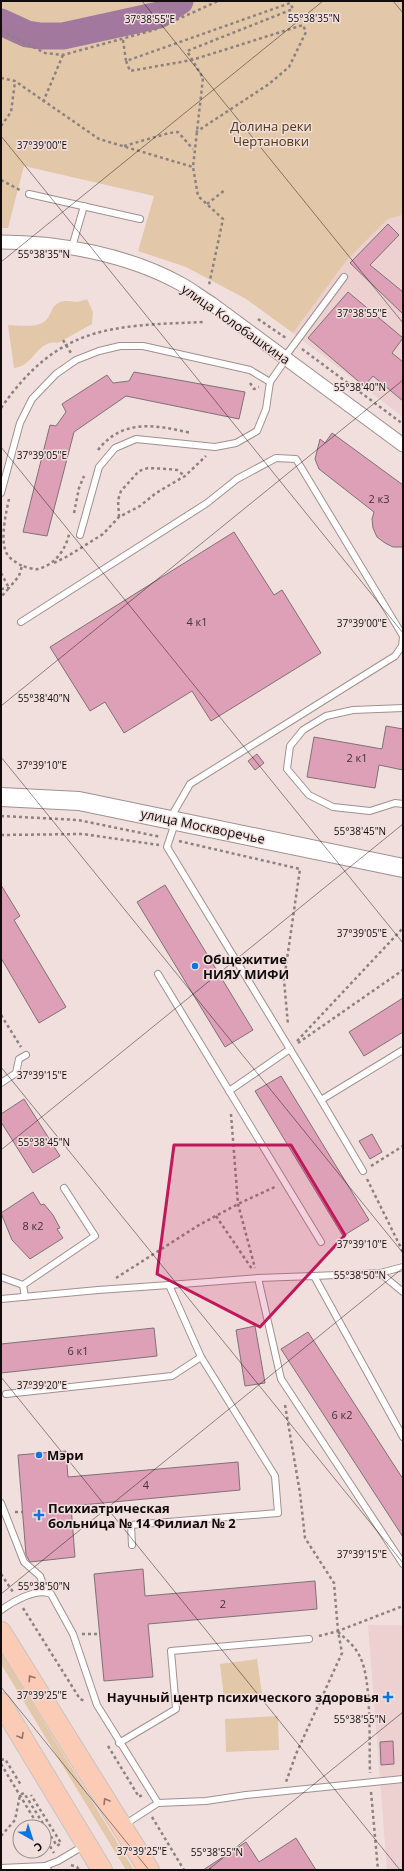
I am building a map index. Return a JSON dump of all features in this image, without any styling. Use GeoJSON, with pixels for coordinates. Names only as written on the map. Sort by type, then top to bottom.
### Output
{"type":"FeatureCollection","features":[{"type":"Feature","properties":{"kind":"main road","name":"улица Москворечье"},"geometry":{"type":"LineString","coordinates":[[1,797],[80,801],[173,819],[403,868]]}},
{"type":"Feature","properties":{"kind":"main road"},"geometry":{"type":"LineString","coordinates":[[1,1632],[42,1695],[121,1827],[149,1870]]}},
{"type":"Feature","properties":{"kind":"main road"},"geometry":{"type":"LineString","coordinates":[[1,1703],[102,1870]]}},
{"type":"Feature","properties":{"kind":"street","name":"улица Колобашкина"},"geometry":{"type":"LineString","coordinates":[[1,242],[36,242],[72,247],[146,268],[181,284],[212,304],[403,445]]}},
{"type":"Feature","properties":{"kind":"lane"},"geometry":{"type":"LineString","coordinates":[[29,194],[140,219]]}},
{"type":"Feature","properties":{"kind":"lane"},"geometry":{"type":"LineString","coordinates":[[72,247],[84,206]]}},
{"type":"Feature","properties":{"kind":"lane"},"geometry":{"type":"LineString","coordinates":[[80,535],[99,467],[115,448],[136,439],[215,447],[236,442],[257,431],[266,410],[270,382],[344,277]]}},
{"type":"Feature","properties":{"kind":"lane"},"geometry":{"type":"LineString","coordinates":[[1,493],[20,423],[32,399],[56,374],[76,360],[99,350],[120,346],[143,346],[250,370],[270,382]]}},
{"type":"Feature","properties":{"kind":"lane"},"geometry":{"type":"LineString","coordinates":[[21,622],[207,503],[237,478],[276,458],[296,460],[403,637],[402,646],[395,656],[190,784],[173,819],[170,839],[167,847],[322,1100],[363,1171]]}},
{"type":"Feature","properties":{"kind":"lane"},"geometry":{"type":"LineString","coordinates":[[403,708],[353,710],[326,716],[303,730],[290,746],[287,769],[309,795],[333,807],[370,811],[395,803],[403,804]]}},
{"type":"Feature","properties":{"kind":"lane"},"geometry":{"type":"LineString","coordinates":[[158,974],[321,1242]]}},
{"type":"Feature","properties":{"kind":"lane"},"geometry":{"type":"LineString","coordinates":[[229,1091],[290,1049]]}},
{"type":"Feature","properties":{"kind":"lane"},"geometry":{"type":"LineString","coordinates":[[322,1100],[403,1050]]}},
{"type":"Feature","properties":{"kind":"lane"},"geometry":{"type":"LineString","coordinates":[[1,1083],[16,1073],[19,1059],[26,1055]]}},
{"type":"Feature","properties":{"kind":"lane"},"geometry":{"type":"LineString","coordinates":[[23,1285],[95,1236],[64,1188]]}},
{"type":"Feature","properties":{"kind":"lane"},"geometry":{"type":"LineString","coordinates":[[1,1299],[258,1278],[380,1273],[403,1267]]}},
{"type":"Feature","properties":{"kind":"lane"},"geometry":{"type":"LineString","coordinates":[[380,1273],[403,1292]]}},
{"type":"Feature","properties":{"kind":"lane"},"geometry":{"type":"LineString","coordinates":[[314,1276],[403,1437]]}},
{"type":"Feature","properties":{"kind":"lane"},"geometry":{"type":"LineString","coordinates":[[1,1277],[23,1285]]}},
{"type":"Feature","properties":{"kind":"lane"},"geometry":{"type":"LineString","coordinates":[[258,1278],[281,1379],[403,1564]]}},
{"type":"Feature","properties":{"kind":"lane"},"geometry":{"type":"LineString","coordinates":[[23,1285],[25,1297]]}},
{"type":"Feature","properties":{"kind":"lane"},"geometry":{"type":"LineString","coordinates":[[132,1545],[131,1525],[278,1513],[275,1476],[201,1357],[169,1285]]}},
{"type":"Feature","properties":{"kind":"lane"},"geometry":{"type":"LineString","coordinates":[[6,1394],[172,1376],[201,1357]]}},
{"type":"Feature","properties":{"kind":"lane"},"geometry":{"type":"LineString","coordinates":[[1,1503],[24,1562],[40,1576],[46,1592]]}},
{"type":"Feature","properties":{"kind":"lane"},"geometry":{"type":"LineString","coordinates":[[1,1610],[17,1599],[46,1592],[51,1594],[73,1634],[89,1686],[97,1706],[158,1803]]}},
{"type":"Feature","properties":{"kind":"lane"},"geometry":{"type":"LineString","coordinates":[[119,1743],[176,1709],[171,1652],[308,1639]]}},
{"type":"Feature","properties":{"kind":"lane"},"geometry":{"type":"LineString","coordinates":[[121,1827],[158,1803],[206,1801],[403,1779]]}},
{"type":"Feature","properties":{"kind":"lane"},"geometry":{"type":"LineString","coordinates":[[1,1868],[47,1868],[86,1844]]}},
{"type":"Feature","properties":{"kind":"path"},"geometry":{"type":"LineString","coordinates":[[157,1],[166,25]]}},
{"type":"Feature","properties":{"kind":"path"},"geometry":{"type":"LineString","coordinates":[[1,30],[25,44],[45,53],[63,54],[123,40],[166,25],[218,1]]}},
{"type":"Feature","properties":{"kind":"path"},"geometry":{"type":"LineString","coordinates":[[126,61],[290,2],[293,9],[186,51],[203,78],[193,167],[198,196],[223,219],[209,285]]}},
{"type":"Feature","properties":{"kind":"path"},"geometry":{"type":"LineString","coordinates":[[123,40],[126,61],[130,71],[192,60],[302,25],[306,32],[289,67],[269,84],[196,132]]}},
{"type":"Feature","properties":{"kind":"path"},"geometry":{"type":"LineString","coordinates":[[43,102],[63,54]]}},
{"type":"Feature","properties":{"kind":"path"},"geometry":{"type":"LineString","coordinates":[[1,78],[15,81],[43,102],[99,139],[193,167]]}},
{"type":"Feature","properties":{"kind":"path"},"geometry":{"type":"LineString","coordinates":[[1,126],[11,112],[15,81]]}},
{"type":"Feature","properties":{"kind":"path"},"geometry":{"type":"LineString","coordinates":[[123,146],[169,133],[178,132],[194,150]]}},
{"type":"Feature","properties":{"kind":"path"},"geometry":{"type":"LineString","coordinates":[[1,180],[29,194]]}},
{"type":"Feature","properties":{"kind":"path"},"geometry":{"type":"LineString","coordinates":[[207,204],[224,190]]}},
{"type":"Feature","properties":{"kind":"path"},"geometry":{"type":"LineString","coordinates":[[245,379],[254,389],[257,396]]}},
{"type":"Feature","properties":{"kind":"path"},"geometry":{"type":"LineString","coordinates":[[254,389],[270,382]]}},
{"type":"Feature","properties":{"kind":"path"},"geometry":{"type":"LineString","coordinates":[[95,453],[107,439],[130,427],[162,426],[197,434]]}},
{"type":"Feature","properties":{"kind":"path"},"geometry":{"type":"LineString","coordinates":[[10,496],[4,518],[5,551],[13,560],[22,566],[37,569],[68,556],[103,534],[119,517],[140,506],[156,493],[185,476],[194,469],[215,447]]}},
{"type":"Feature","properties":{"kind":"path"},"geometry":{"type":"LineString","coordinates":[[119,517],[118,500],[121,491],[139,471],[148,468],[168,469],[177,470],[185,476]]}},
{"type":"Feature","properties":{"kind":"path"},"geometry":{"type":"LineString","coordinates":[[73,519],[79,488],[87,470]]}},
{"type":"Feature","properties":{"kind":"path"},"geometry":{"type":"LineString","coordinates":[[52,564],[62,553],[68,542],[71,526]]}},
{"type":"Feature","properties":{"kind":"path"},"geometry":{"type":"LineString","coordinates":[[1,597],[19,576],[22,566]]}},
{"type":"Feature","properties":{"kind":"path"},"geometry":{"type":"LineString","coordinates":[[1,573],[9,588]]}},
{"type":"Feature","properties":{"kind":"path"},"geometry":{"type":"LineString","coordinates":[[1,589],[9,588]]}},
{"type":"Feature","properties":{"kind":"path"},"geometry":{"type":"LineString","coordinates":[[1,816],[78,820],[170,839],[300,869],[284,980],[290,1049]]}},
{"type":"Feature","properties":{"kind":"path"},"geometry":{"type":"LineString","coordinates":[[1,835],[83,834],[167,847]]}},
{"type":"Feature","properties":{"kind":"path"},"geometry":{"type":"LineString","coordinates":[[290,1049],[403,928]]}},
{"type":"Feature","properties":{"kind":"path"},"geometry":{"type":"LineString","coordinates":[[290,1049],[403,970]]}},
{"type":"Feature","properties":{"kind":"path"},"geometry":{"type":"LineString","coordinates":[[1,1015],[26,1055]]}},
{"type":"Feature","properties":{"kind":"path"},"geometry":{"type":"LineString","coordinates":[[229,1091],[238,1204],[258,1278]]}},
{"type":"Feature","properties":{"kind":"path"},"geometry":{"type":"LineString","coordinates":[[403,1146],[363,1171],[403,1252]]}},
{"type":"Feature","properties":{"kind":"path"},"geometry":{"type":"LineString","coordinates":[[98,1290],[216,1216],[238,1204],[285,1183]]}},
{"type":"Feature","properties":{"kind":"path"},"geometry":{"type":"LineString","coordinates":[[216,1216],[258,1278]]}},
{"type":"Feature","properties":{"kind":"path"},"geometry":{"type":"LineString","coordinates":[[281,1379],[300,1493],[305,1538],[334,1583],[338,1631],[342,1654],[296,1754],[282,1792]]}},
{"type":"Feature","properties":{"kind":"path"},"geometry":{"type":"LineString","coordinates":[[308,1639],[338,1631],[403,1606]]}},
{"type":"Feature","properties":{"kind":"path"},"geometry":{"type":"LineString","coordinates":[[338,1631],[349,1641],[360,1656],[366,1674],[370,1782],[378,1870]]}},
{"type":"Feature","properties":{"kind":"path"},"geometry":{"type":"LineString","coordinates":[[73,1634],[100,1634]]}},
{"type":"Feature","properties":{"kind":"path"},"geometry":{"type":"LineString","coordinates":[[1,1760],[5,1759],[21,1785]]}},
{"type":"Feature","properties":{"kind":"path"},"geometry":{"type":"LineString","coordinates":[[1,1764],[34,1819]]}},
{"type":"Feature","properties":{"kind":"path"},"geometry":{"type":"LineString","coordinates":[[20,1795],[24,1793],[57,1846],[61,1843],[31,1795]]}},
{"type":"Feature","properties":{"kind":"path"},"geometry":{"type":"LineString","coordinates":[[1,1836],[15,1820],[20,1795]]}},
{"type":"Feature","properties":{"kind":"highlighted area"},"geometry":{"type":"Polygon","coordinates":[[[174,1145],[291,1145],[345,1235],[260,1327],[157,1274],[174,1145]]]}},
{"type":"Feature","properties":{"kind":"shaded area"},"geometry":{"type":"Polygon","coordinates":[[[403,215],[403,417],[293,333],[347,260],[388,219],[403,215]]]}},
{"type":"Feature","properties":{"kind":"shaded area","name":"Научный центр психического здоровья"},"geometry":{"type":"Polygon","coordinates":[[[368,1625],[403,1625],[403,1870],[387,1870],[368,1625]]]}},
{"type":"Feature","properties":{"kind":"green space","name":"Долина реки Чертановки"},"geometry":{"type":"Polygon","coordinates":[[[1,1],[403,1],[403,215],[388,219],[347,260],[293,333],[246,299],[186,267],[138,251],[154,196],[24,166],[8,228],[1,228],[1,1]]]}},
{"type":"Feature","properties":{"kind":"green space"},"geometry":{"type":"Polygon","coordinates":[[[87,299],[93,312],[92,324],[58,343],[45,345],[26,363],[14,368],[8,325],[36,325],[46,320],[53,308],[58,303],[64,301],[78,302],[87,299]]]}},
{"type":"Feature","properties":{"kind":"green space"},"geometry":{"type":"Polygon","coordinates":[[[1,1652],[134,1870],[126,1870],[1,1664],[1,1652]]]}},
{"type":"Feature","properties":{"kind":"green space"},"geometry":{"type":"Polygon","coordinates":[[[257,1659],[262,1694],[224,1699],[220,1664],[257,1659]]]}},
{"type":"Feature","properties":{"kind":"green space"},"geometry":{"type":"Polygon","coordinates":[[[278,1716],[279,1750],[226,1752],[225,1719],[278,1716]]]}},
{"type":"Feature","properties":{"kind":"building"},"geometry":{"type":"Polygon","coordinates":[[[388,224],[399,235],[370,265],[403,292],[403,314],[350,263],[388,224]]]}},
{"type":"Feature","properties":{"kind":"building"},"geometry":{"type":"Polygon","coordinates":[[[348,292],[403,338],[392,353],[403,362],[403,401],[373,376],[364,386],[308,338],[348,292]]]}},
{"type":"Feature","properties":{"kind":"building"},"geometry":{"type":"Polygon","coordinates":[[[134,372],[245,392],[239,419],[126,396],[74,432],[47,536],[23,532],[50,425],[56,426],[66,412],[62,404],[107,375],[113,383],[129,381],[134,372]]]}},
{"type":"Feature","properties":{"kind":"building"},"geometry":{"type":"Polygon","coordinates":[[[332,433],[403,485],[403,547],[393,547],[377,537],[373,528],[372,519],[374,512],[319,469],[315,459],[320,439],[325,443],[332,433]]]}},
{"type":"Feature","properties":{"kind":"building"},"geometry":{"type":"Polygon","coordinates":[[[234,532],[274,595],[282,590],[321,653],[211,721],[192,691],[124,733],[105,702],[90,711],[50,647],[234,532]]]}},
{"type":"Feature","properties":{"kind":"building"},"geometry":{"type":"Polygon","coordinates":[[[386,726],[403,729],[403,770],[379,765],[375,788],[307,777],[314,737],[382,749],[386,726]]]}},
{"type":"Feature","properties":{"kind":"building"},"geometry":{"type":"Polygon","coordinates":[[[257,754],[264,763],[255,770],[248,761],[257,754]]]}},
{"type":"Feature","properties":{"kind":"building"},"geometry":{"type":"Polygon","coordinates":[[[1,885],[20,916],[14,920],[66,1007],[39,1023],[1,958],[1,885]]]}},
{"type":"Feature","properties":{"kind":"building","name":"Общежитие НИЯУ МИФИ"},"geometry":{"type":"Polygon","coordinates":[[[165,885],[253,1030],[225,1047],[137,902],[165,885]]]}},
{"type":"Feature","properties":{"kind":"building"},"geometry":{"type":"Polygon","coordinates":[[[403,998],[403,1032],[364,1056],[349,1032],[403,998]]]}},
{"type":"Feature","properties":{"kind":"building"},"geometry":{"type":"Polygon","coordinates":[[[281,1076],[369,1220],[343,1236],[255,1091],[281,1076]]]}},
{"type":"Feature","properties":{"kind":"building"},"geometry":{"type":"Polygon","coordinates":[[[24,1099],[60,1156],[33,1173],[1,1122],[1,1114],[24,1099]]]}},
{"type":"Feature","properties":{"kind":"building"},"geometry":{"type":"Polygon","coordinates":[[[372,1134],[382,1152],[370,1159],[359,1141],[372,1134]]]}},
{"type":"Feature","properties":{"kind":"building"},"geometry":{"type":"Polygon","coordinates":[[[33,1192],[41,1205],[44,1204],[53,1215],[60,1228],[57,1229],[63,1238],[30,1259],[12,1240],[1,1213],[33,1192]]]}},
{"type":"Feature","properties":{"kind":"building"},"geometry":{"type":"Polygon","coordinates":[[[255,1326],[265,1383],[245,1386],[236,1330],[255,1326]]]}},
{"type":"Feature","properties":{"kind":"building"},"geometry":{"type":"Polygon","coordinates":[[[154,1328],[157,1356],[1,1373],[1,1344],[154,1328]]]}},
{"type":"Feature","properties":{"kind":"building"},"geometry":{"type":"Polygon","coordinates":[[[308,1332],[403,1479],[403,1537],[281,1349],[308,1332]]]}},
{"type":"Feature","properties":{"kind":"building"},"geometry":{"type":"Polygon","coordinates":[[[66,1451],[68,1477],[238,1462],[240,1490],[71,1506],[75,1557],[30,1562],[26,1555],[18,1455],[66,1451]]]}},
{"type":"Feature","properties":{"kind":"building"},"geometry":{"type":"Polygon","coordinates":[[[143,1569],[145,1596],[315,1581],[317,1609],[148,1624],[153,1677],[104,1681],[94,1574],[143,1569]]]}},
{"type":"Feature","properties":{"kind":"building"},"geometry":{"type":"Polygon","coordinates":[[[393,1741],[394,1764],[381,1765],[380,1742],[393,1741]]]}},
{"type":"Feature","properties":{"kind":"building"},"geometry":{"type":"Polygon","coordinates":[[[296,1838],[316,1870],[203,1870],[246,1842],[259,1862],[296,1838]]]}},
{"type":"Feature","properties":{"kind":"waterway"},"geometry":{"type":"LineString","coordinates":[[1,22],[27,34],[41,36],[63,36],[159,15],[180,1]]}},
{"type":"Feature","properties":{"kind":"place","name":"Общежитие НИЯУ МИФИ"},"geometry":{"type":"Point","coordinates":[195,966]}},
{"type":"Feature","properties":{"kind":"place","name":"Мэри"},"geometry":{"type":"Point","coordinates":[39,1455]}},
{"type":"Feature","properties":{"kind":"place","name":"Психиатрическая больница № 14 Филиал № 2"},"geometry":{"type":"Point","coordinates":[39,1515]}},
{"type":"Feature","properties":{"kind":"place","name":"Научный центр психического здоровья"},"geometry":{"type":"Point","coordinates":[388,1697]}}]}
